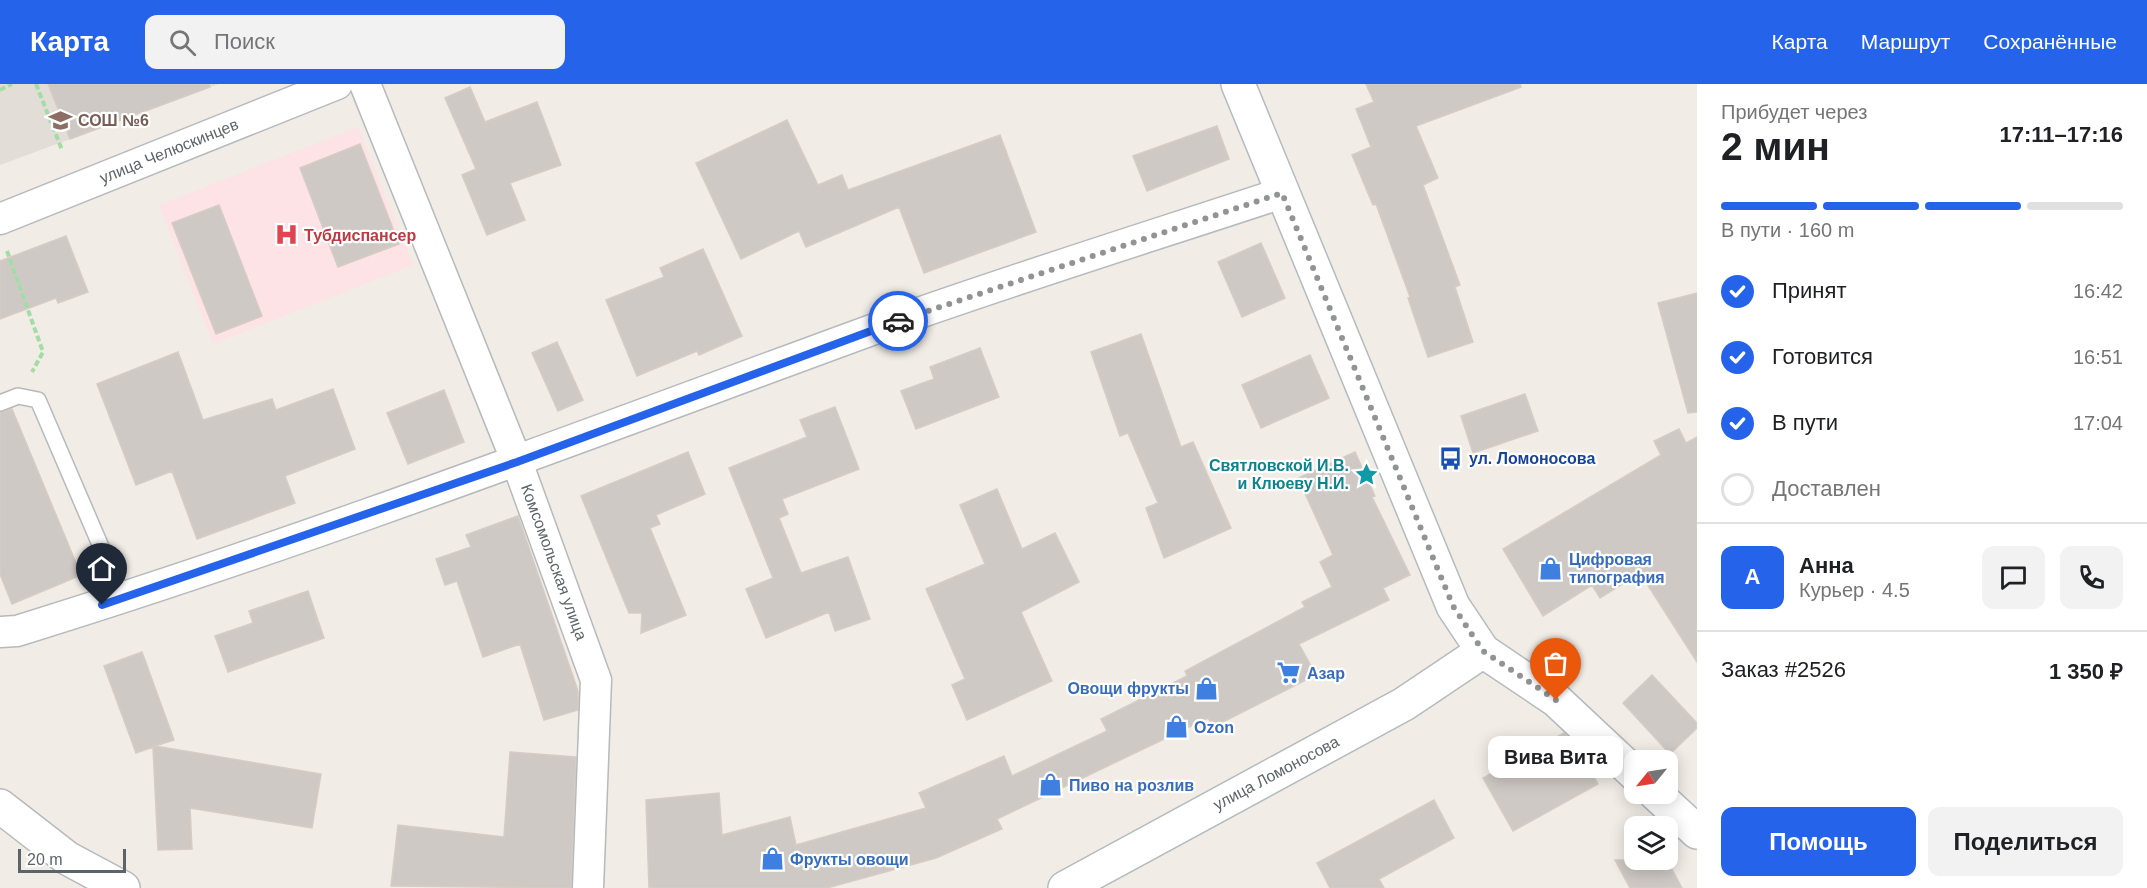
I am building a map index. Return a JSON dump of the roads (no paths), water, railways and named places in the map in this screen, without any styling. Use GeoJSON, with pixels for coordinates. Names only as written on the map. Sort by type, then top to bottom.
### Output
{"type":"FeatureCollection","features":[{"type":"Feature","properties":{"kind":"main road"},"geometry":{"type":"LineString","coordinates":[[1238,84],[1453,606],[1483,651],[1556,700],[1624,764]]}},
{"type":"Feature","properties":{"kind":"main road","name":"улица Ломоносова"},"geometry":{"type":"LineString","coordinates":[[1065,888],[1404,704],[1483,651]]}},
{"type":"Feature","properties":{"kind":"main road"},"geometry":{"type":"LineString","coordinates":[[1667,804],[1697,832]]}},
{"type":"Feature","properties":{"kind":"main road"},"geometry":{"type":"LineString","coordinates":[[0,806],[67,858],[123,888]]}},
{"type":"Feature","properties":{"kind":"street","name":"улица Челюскинцев"},"geometry":{"type":"LineString","coordinates":[[2,230],[337,84]]}},
{"type":"Feature","properties":{"kind":"street","name":"Комсомольская улица"},"geometry":{"type":"LineString","coordinates":[[365,84],[517,462],[596,680],[588,888]]}},
{"type":"Feature","properties":{"kind":"street"},"geometry":{"type":"LineString","coordinates":[[0,632],[17,631],[123,598],[517,462],[903,319],[1282,193]]}},
{"type":"Feature","properties":{"kind":"lane"},"geometry":{"type":"LineString","coordinates":[[0,404],[18,396],[38,400],[123,598]]}},
{"type":"Feature","properties":{"kind":"place","name":"СОШ №6"},"geometry":{"type":"Point","coordinates":[60,120]}},
{"type":"Feature","properties":{"kind":"place","name":"Тубдиспансер"},"geometry":{"type":"Point","coordinates":[286,235]}},
{"type":"Feature","properties":{"kind":"place","name":"ул. Ломоносова"},"geometry":{"type":"Point","coordinates":[1451,458]}},
{"type":"Feature","properties":{"kind":"place","name":"Святловской И.В. и Клюеву Н.И."},"geometry":{"type":"Point","coordinates":[1367,474]}},
{"type":"Feature","properties":{"kind":"place","name":"Цифровая типография"},"geometry":{"type":"Point","coordinates":[1551,568]}},
{"type":"Feature","properties":{"kind":"place","name":"Азар"},"geometry":{"type":"Point","coordinates":[1289,673]}},
{"type":"Feature","properties":{"kind":"place","name":"Овощи фрукты"},"geometry":{"type":"Point","coordinates":[1207,688]}},
{"type":"Feature","properties":{"kind":"place","name":"Вива Вита"},"geometry":{"type":"Point","coordinates":[1556,700]}},
{"type":"Feature","properties":{"kind":"place","name":"Ozon"},"geometry":{"type":"Point","coordinates":[1176,727]}},
{"type":"Feature","properties":{"kind":"place","name":"Пиво на розлив"},"geometry":{"type":"Point","coordinates":[1051,785]}},
{"type":"Feature","properties":{"kind":"place","name":"Фрукты овощи"},"geometry":{"type":"Point","coordinates":[772,859]}}]}
